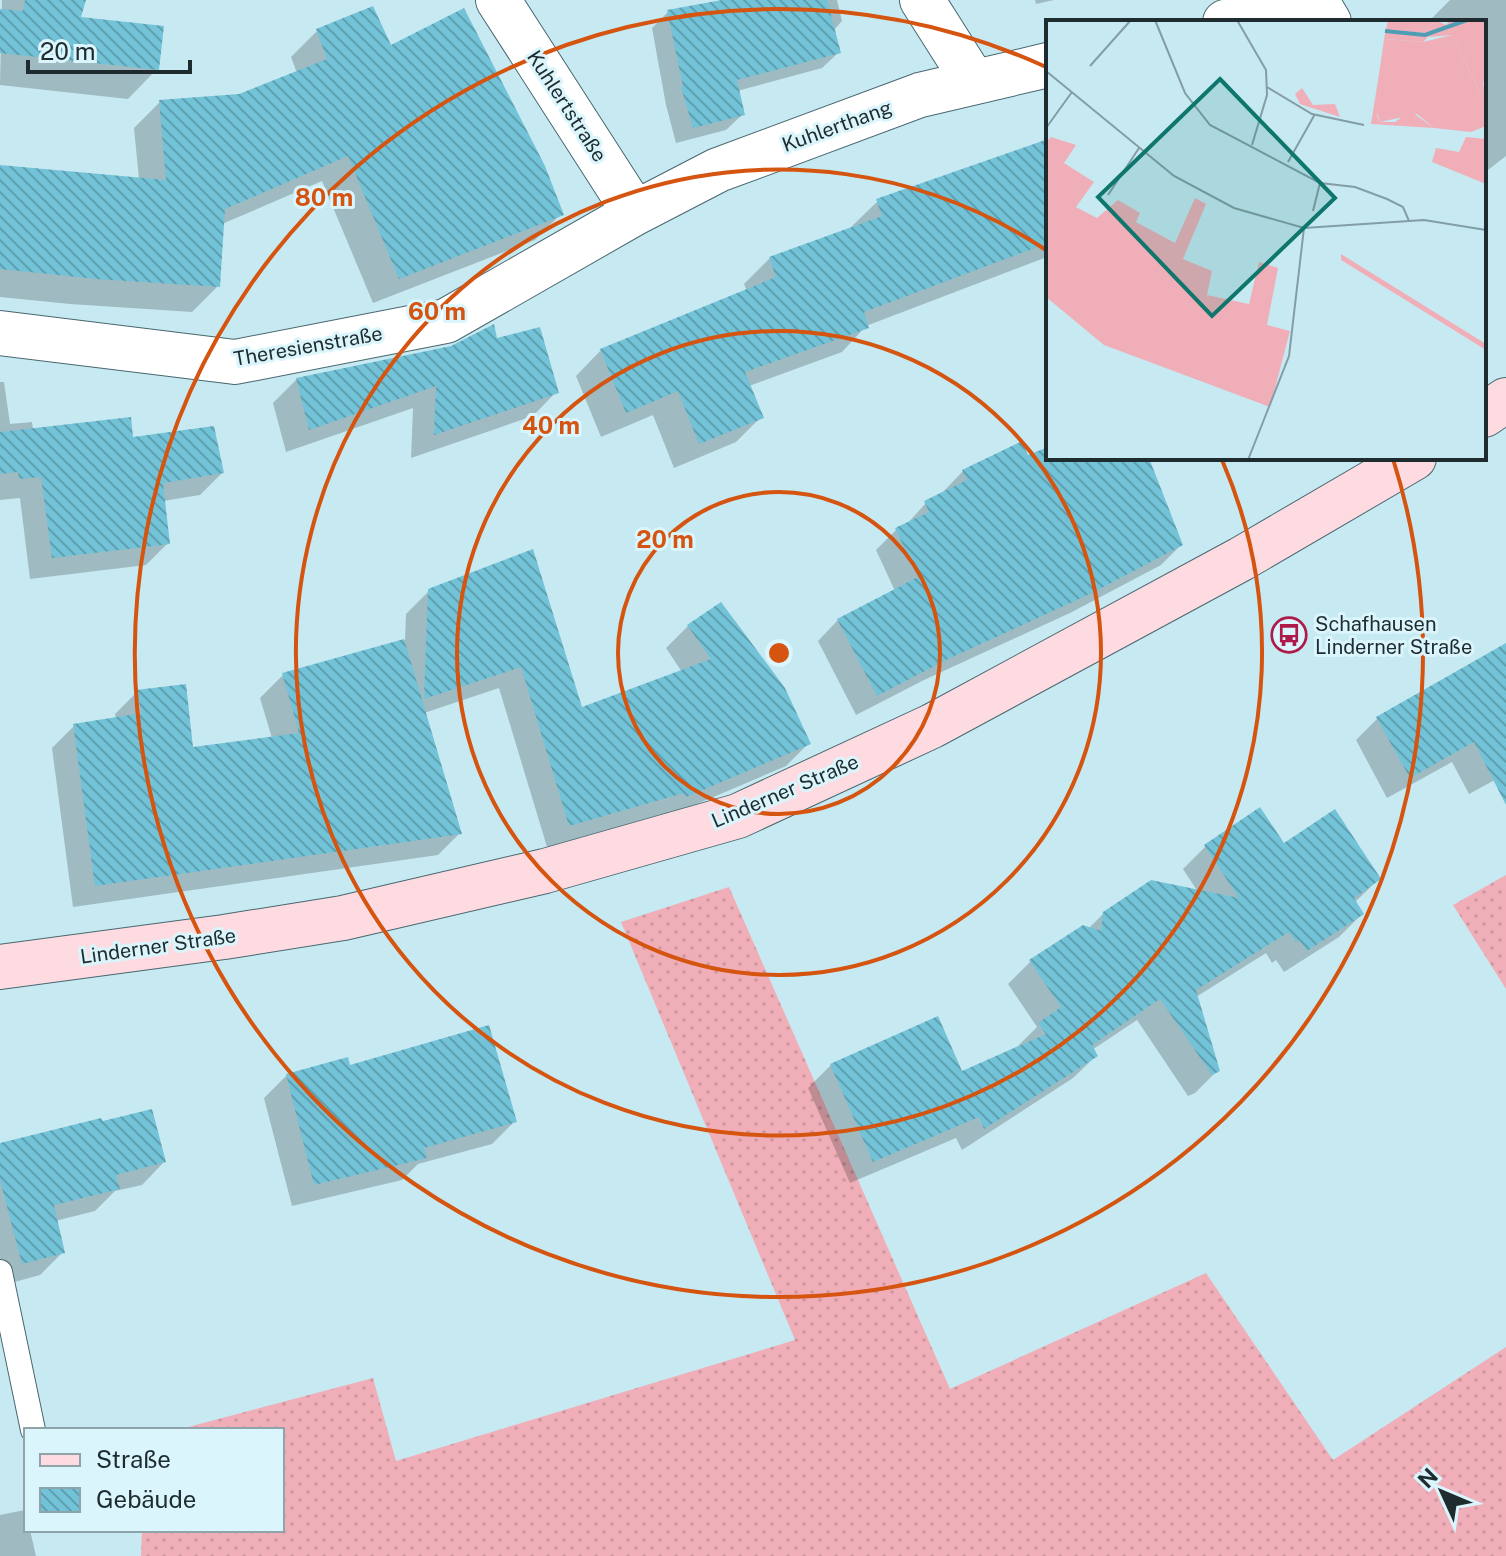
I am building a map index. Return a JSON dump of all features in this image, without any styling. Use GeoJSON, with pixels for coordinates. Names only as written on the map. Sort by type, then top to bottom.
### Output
{"type":"FeatureCollection","features":[{"type":"Feature","properties":{"kind":"main road"},"geometry":{"type":"LineString","coordinates":[[1486,414],[1506,400]]}},
{"type":"Feature","properties":{"kind":"main road","name":"Linderner Straße"},"geometry":{"type":"LineString","coordinates":[[0,967],[343,918],[545,871],[738,816],[932,726],[1241,559],[1411,460]]}},
{"type":"Feature","properties":{"kind":"street","name":"Kuhlertstraße"},"geometry":{"type":"LineString","coordinates":[[498,0],[635,213]]}},
{"type":"Feature","properties":{"kind":"street"},"geometry":{"type":"LineString","coordinates":[[922,0],[974,82]]}},
{"type":"Feature","properties":{"kind":"street"},"geometry":{"type":"LineString","coordinates":[[1233,20],[1316,0],[1328,20]]}},
{"type":"Feature","properties":{"kind":"street","name":"Kuhlerthang"},"geometry":{"type":"LineString","coordinates":[[635,213],[718,170],[920,95],[1046,65]]}},
{"type":"Feature","properties":{"kind":"street","name":"Theresienstraße"},"geometry":{"type":"LineString","coordinates":[[0,333],[235,362],[446,321],[635,213]]}},
{"type":"Feature","properties":{"kind":"lane"},"geometry":{"type":"LineString","coordinates":[[0,1272],[33,1428]]}},
{"type":"Feature","properties":{"kind":"shaded area"},"geometry":{"type":"Polygon","coordinates":[[[1506,875],[1506,989],[1453,905],[1506,875]]]}},
{"type":"Feature","properties":{"kind":"shaded area"},"geometry":{"type":"Polygon","coordinates":[[[729,887],[950,1389],[1206,1273],[1333,1460],[1506,1347],[1506,1556],[141,1556],[142,1532],[284,1532],[284,1428],[185,1428],[373,1378],[396,1461],[795,1340],[621,922],[729,887]]]}},
{"type":"Feature","properties":{"kind":"building"},"geometry":{"type":"Polygon","coordinates":[[[25,0],[86,0],[81,17],[164,26],[159,70],[0,53],[0,9],[23,11],[25,0]]]}},
{"type":"Feature","properties":{"kind":"building"},"geometry":{"type":"Polygon","coordinates":[[[722,0],[827,0],[841,53],[737,80],[745,115],[693,128],[681,87],[667,10],[722,0]]]}},
{"type":"Feature","properties":{"kind":"building"},"geometry":{"type":"Polygon","coordinates":[[[373,6],[391,45],[464,8],[545,166],[564,215],[399,279],[348,156],[225,209],[220,287],[0,269],[0,165],[166,180],[159,100],[239,94],[327,59],[316,29],[373,6]]]}},
{"type":"Feature","properties":{"kind":"building"},"geometry":{"type":"Polygon","coordinates":[[[1046,140],[1046,244],[864,312],[869,328],[745,372],[764,418],[699,444],[678,391],[626,413],[600,349],[776,277],[769,257],[882,216],[876,199],[1046,140]]]}},
{"type":"Feature","properties":{"kind":"building"},"geometry":{"type":"Polygon","coordinates":[[[494,324],[497,338],[540,327],[559,393],[434,435],[436,386],[309,430],[296,378],[451,346],[494,324]]]}},
{"type":"Feature","properties":{"kind":"building"},"geometry":{"type":"Polygon","coordinates":[[[131,417],[133,437],[214,426],[224,473],[163,483],[170,544],[52,558],[41,477],[19,479],[18,472],[0,474],[0,432],[131,417]]]}},
{"type":"Feature","properties":{"kind":"building"},"geometry":{"type":"Polygon","coordinates":[[[1022,441],[1028,455],[1046,448],[1046,460],[1150,460],[1183,545],[1092,593],[946,660],[877,696],[837,619],[918,577],[895,528],[929,512],[924,501],[967,480],[962,470],[1022,441]]]}},
{"type":"Feature","properties":{"kind":"building"},"geometry":{"type":"Polygon","coordinates":[[[533,549],[582,707],[711,659],[687,625],[721,602],[785,688],[811,744],[686,797],[684,793],[569,826],[521,667],[424,699],[428,589],[533,549]]]}},
{"type":"Feature","properties":{"kind":"building"},"geometry":{"type":"Polygon","coordinates":[[[404,639],[462,834],[95,886],[73,724],[142,713],[136,690],[186,684],[193,747],[299,733],[282,673],[404,639]]]}},
{"type":"Feature","properties":{"kind":"building"},"geometry":{"type":"Polygon","coordinates":[[[1506,643],[1506,805],[1474,742],[1410,778],[1376,717],[1506,643]]]}},
{"type":"Feature","properties":{"kind":"building"},"geometry":{"type":"Polygon","coordinates":[[[1260,807],[1284,843],[1335,809],[1381,879],[1354,898],[1364,914],[1307,951],[1289,932],[1196,990],[1220,1071],[1212,1075],[1160,999],[1092,1045],[1098,1056],[984,1129],[979,1117],[873,1162],[830,1064],[938,1016],[962,1071],[1046,1034],[1038,1023],[1061,1007],[1029,960],[1083,925],[1101,931],[1103,912],[1151,880],[1239,898],[1204,845],[1260,807]]]}},
{"type":"Feature","properties":{"kind":"building"},"geometry":{"type":"Polygon","coordinates":[[[489,1025],[517,1122],[424,1148],[427,1158],[314,1185],[286,1074],[348,1057],[350,1065],[489,1025]]]}},
{"type":"Feature","properties":{"kind":"building"},"geometry":{"type":"Polygon","coordinates":[[[152,1109],[166,1162],[116,1175],[120,1189],[54,1205],[65,1253],[22,1264],[0,1180],[0,1143],[152,1109]]]}},
{"type":"Feature","properties":{"kind":"place","name":"Schafhausen Linderner Straße"},"geometry":{"type":"Point","coordinates":[1289,635]}}]}
